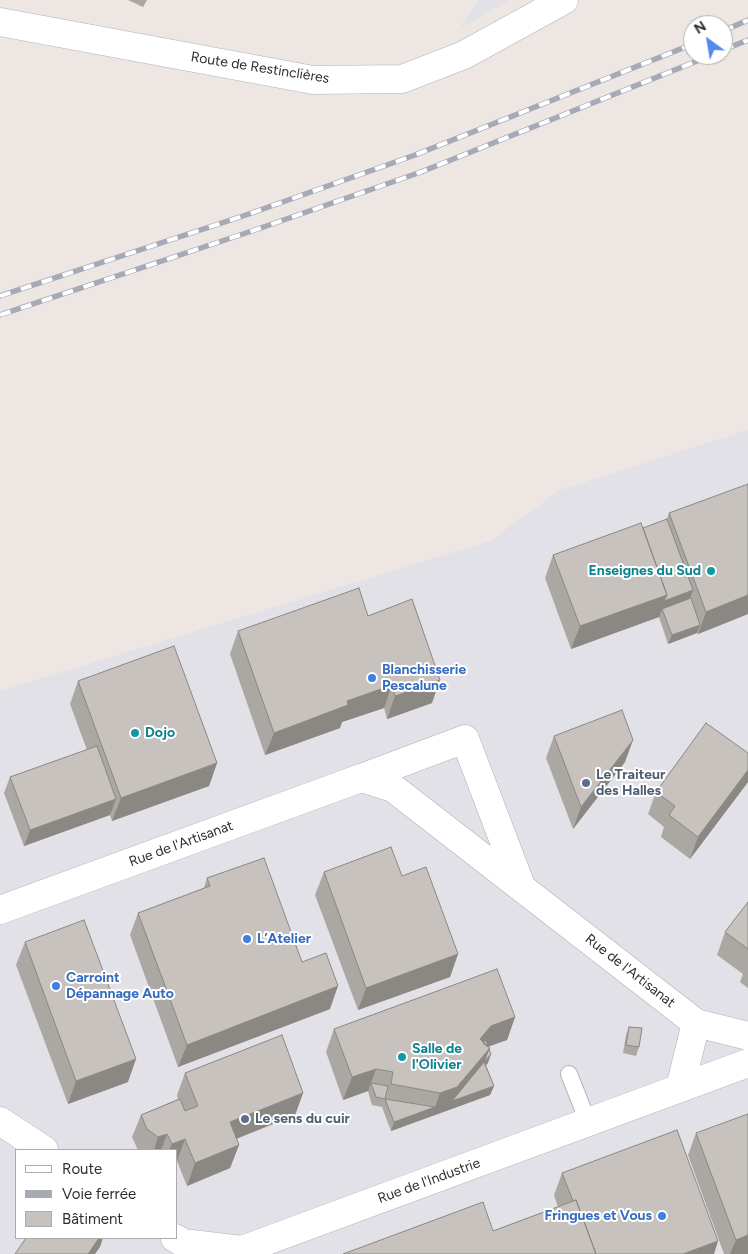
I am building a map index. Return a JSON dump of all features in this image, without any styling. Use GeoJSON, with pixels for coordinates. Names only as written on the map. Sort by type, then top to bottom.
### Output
{"type":"FeatureCollection","features":[{"type":"Feature","properties":{"kind":"street","name":"Route de Restinclières"},"geometry":{"type":"LineString","coordinates":[[0,22],[313,80],[402,79],[464,55],[564,0]]}},
{"type":"Feature","properties":{"kind":"street","name":"Rue de l'Artisanat"},"geometry":{"type":"LineString","coordinates":[[0,910],[465,739],[521,886]]}},
{"type":"Feature","properties":{"kind":"street","name":"Rue de l'Artisanat"},"geometry":{"type":"LineString","coordinates":[[361,778],[393,788],[696,1023],[748,1036]]}},
{"type":"Feature","properties":{"kind":"street"},"geometry":{"type":"LineString","coordinates":[[680,1088],[696,1023]]}},
{"type":"Feature","properties":{"kind":"street","name":"Rue de l'Industrie"},"geometry":{"type":"LineString","coordinates":[[179,1245],[242,1250],[748,1063]]}},
{"type":"Feature","properties":{"kind":"street"},"geometry":{"type":"LineString","coordinates":[[0,1121],[42,1149]]}},
{"type":"Feature","properties":{"kind":"lane"},"geometry":{"type":"LineString","coordinates":[[569,1074],[588,1122]]}},
{"type":"Feature","properties":{"kind":"shaded area"},"geometry":{"type":"Polygon","coordinates":[[[479,0],[510,0],[460,28],[479,0]]]}},
{"type":"Feature","properties":{"kind":"shaded area"},"geometry":{"type":"Polygon","coordinates":[[[748,430],[748,1254],[0,1254],[0,691],[490,541],[560,490],[748,430]]]}},
{"type":"Feature","properties":{"kind":"building","name":"Enseignes du Sud"},"geometry":{"type":"Polygon","coordinates":[[[748,484],[748,595],[706,612],[669,513],[748,484]]]}},
{"type":"Feature","properties":{"kind":"building"},"geometry":{"type":"Polygon","coordinates":[[[667,519],[693,590],[664,601],[667,595],[643,528],[667,519]]]}},
{"type":"Feature","properties":{"kind":"building"},"geometry":{"type":"Polygon","coordinates":[[[641,523],[667,595],[580,626],[553,555],[641,523]]]}},
{"type":"Feature","properties":{"kind":"building"},"geometry":{"type":"Polygon","coordinates":[[[359,588],[368,616],[412,599],[440,680],[395,696],[392,685],[347,701],[348,705],[274,733],[238,631],[359,588]]]}},
{"type":"Feature","properties":{"kind":"building"},"geometry":{"type":"Polygon","coordinates":[[[691,598],[700,625],[672,635],[662,609],[691,598]]]}},
{"type":"Feature","properties":{"kind":"building","name":"Dojo"},"geometry":{"type":"Polygon","coordinates":[[[174,646],[217,763],[121,798],[78,681],[174,646]]]}},
{"type":"Feature","properties":{"kind":"building"},"geometry":{"type":"Polygon","coordinates":[[[622,710],[633,740],[581,807],[554,736],[622,710]]]}},
{"type":"Feature","properties":{"kind":"building"},"geometry":{"type":"Polygon","coordinates":[[[706,723],[748,753],[748,770],[698,837],[669,815],[675,806],[656,792],[706,723]]]}},
{"type":"Feature","properties":{"kind":"building"},"geometry":{"type":"Polygon","coordinates":[[[97,746],[116,799],[30,830],[10,777],[97,746]]]}},
{"type":"Feature","properties":{"kind":"building"},"geometry":{"type":"Polygon","coordinates":[[[391,847],[402,876],[426,867],[458,954],[366,988],[324,872],[391,847]]]}},
{"type":"Feature","properties":{"kind":"building"},"geometry":{"type":"Polygon","coordinates":[[[264,858],[302,962],[326,953],[338,986],[187,1045],[138,913],[210,886],[207,878],[264,858]]]}},
{"type":"Feature","properties":{"kind":"building"},"geometry":{"type":"Polygon","coordinates":[[[748,902],[748,949],[725,932],[748,902]]]}},
{"type":"Feature","properties":{"kind":"building"},"geometry":{"type":"Polygon","coordinates":[[[84,920],[136,1059],[76,1081],[25,942],[84,920]]]}},
{"type":"Feature","properties":{"kind":"building","name":"Salle de l'Olivier"},"geometry":{"type":"Polygon","coordinates":[[[497,969],[515,1017],[491,1026],[480,1039],[490,1048],[457,1087],[440,1093],[391,1084],[393,1072],[376,1069],[352,1077],[334,1029],[497,969]]]}},
{"type":"Feature","properties":{"kind":"building"},"geometry":{"type":"Polygon","coordinates":[[[629,1027],[642,1028],[639,1047],[626,1045],[629,1027]]]}},
{"type":"Feature","properties":{"kind":"building"},"geometry":{"type":"Polygon","coordinates":[[[282,1035],[303,1093],[230,1122],[239,1145],[195,1163],[185,1139],[172,1144],[167,1134],[158,1137],[147,1129],[141,1115],[180,1099],[185,1111],[198,1106],[185,1073],[282,1035]]]}},
{"type":"Feature","properties":{"kind":"building"},"geometry":{"type":"Polygon","coordinates":[[[489,1049],[491,1054],[484,1062],[489,1049]]]}},
{"type":"Feature","properties":{"kind":"building"},"geometry":{"type":"Polygon","coordinates":[[[484,1062],[494,1086],[452,1101],[484,1062]]]}},
{"type":"Feature","properties":{"kind":"building"},"geometry":{"type":"Polygon","coordinates":[[[371,1083],[388,1086],[385,1099],[376,1097],[371,1083]]]}},
{"type":"Feature","properties":{"kind":"building"},"geometry":{"type":"Polygon","coordinates":[[[385,1099],[435,1107],[394,1122],[385,1099]]]}},
{"type":"Feature","properties":{"kind":"building"},"geometry":{"type":"Polygon","coordinates":[[[748,1114],[748,1235],[736,1240],[696,1133],[748,1114]]]}},
{"type":"Feature","properties":{"kind":"building"},"geometry":{"type":"Polygon","coordinates":[[[677,1130],[718,1241],[683,1254],[596,1254],[576,1200],[573,1201],[562,1173],[677,1130]]]}},
{"type":"Feature","properties":{"kind":"building"},"geometry":{"type":"Polygon","coordinates":[[[576,1200],[596,1254],[343,1254],[483,1202],[493,1231],[576,1200]]]}},
{"type":"Feature","properties":{"kind":"building"},"geometry":{"type":"Polygon","coordinates":[[[25,1239],[98,1239],[88,1254],[15,1254],[25,1239]]]}},
{"type":"Feature","properties":{"kind":"railway"},"geometry":{"type":"LineString","coordinates":[[733,27],[748,20]]}},
{"type":"Feature","properties":{"kind":"railway"},"geometry":{"type":"LineString","coordinates":[[733,46],[748,40]]}},
{"type":"Feature","properties":{"kind":"railway"},"geometry":{"type":"LineString","coordinates":[[0,296],[246,215],[415,155],[683,48]]}},
{"type":"Feature","properties":{"kind":"railway"},"geometry":{"type":"LineString","coordinates":[[0,315],[252,231],[421,172],[687,65]]}},
{"type":"Feature","properties":{"kind":"place","name":"Enseignes du Sud"},"geometry":{"type":"Point","coordinates":[711,571]}},
{"type":"Feature","properties":{"kind":"place","name":"Blanchisserie Pescalune"},"geometry":{"type":"Point","coordinates":[372,678]}},
{"type":"Feature","properties":{"kind":"place","name":"Dojo"},"geometry":{"type":"Point","coordinates":[135,733]}},
{"type":"Feature","properties":{"kind":"place","name":"Le Traiteur des Halles"},"geometry":{"type":"Point","coordinates":[586,783]}},
{"type":"Feature","properties":{"kind":"place","name":"L’Atelier"},"geometry":{"type":"Point","coordinates":[247,939]}},
{"type":"Feature","properties":{"kind":"place","name":"Carroint Dépannage Auto"},"geometry":{"type":"Point","coordinates":[56,986]}},
{"type":"Feature","properties":{"kind":"place","name":"Salle de l'Olivier"},"geometry":{"type":"Point","coordinates":[402,1057]}},
{"type":"Feature","properties":{"kind":"place","name":"Le sens du cuir"},"geometry":{"type":"Point","coordinates":[245,1119]}},
{"type":"Feature","properties":{"kind":"place","name":"Fringues et Vous"},"geometry":{"type":"Point","coordinates":[662,1216]}}]}
